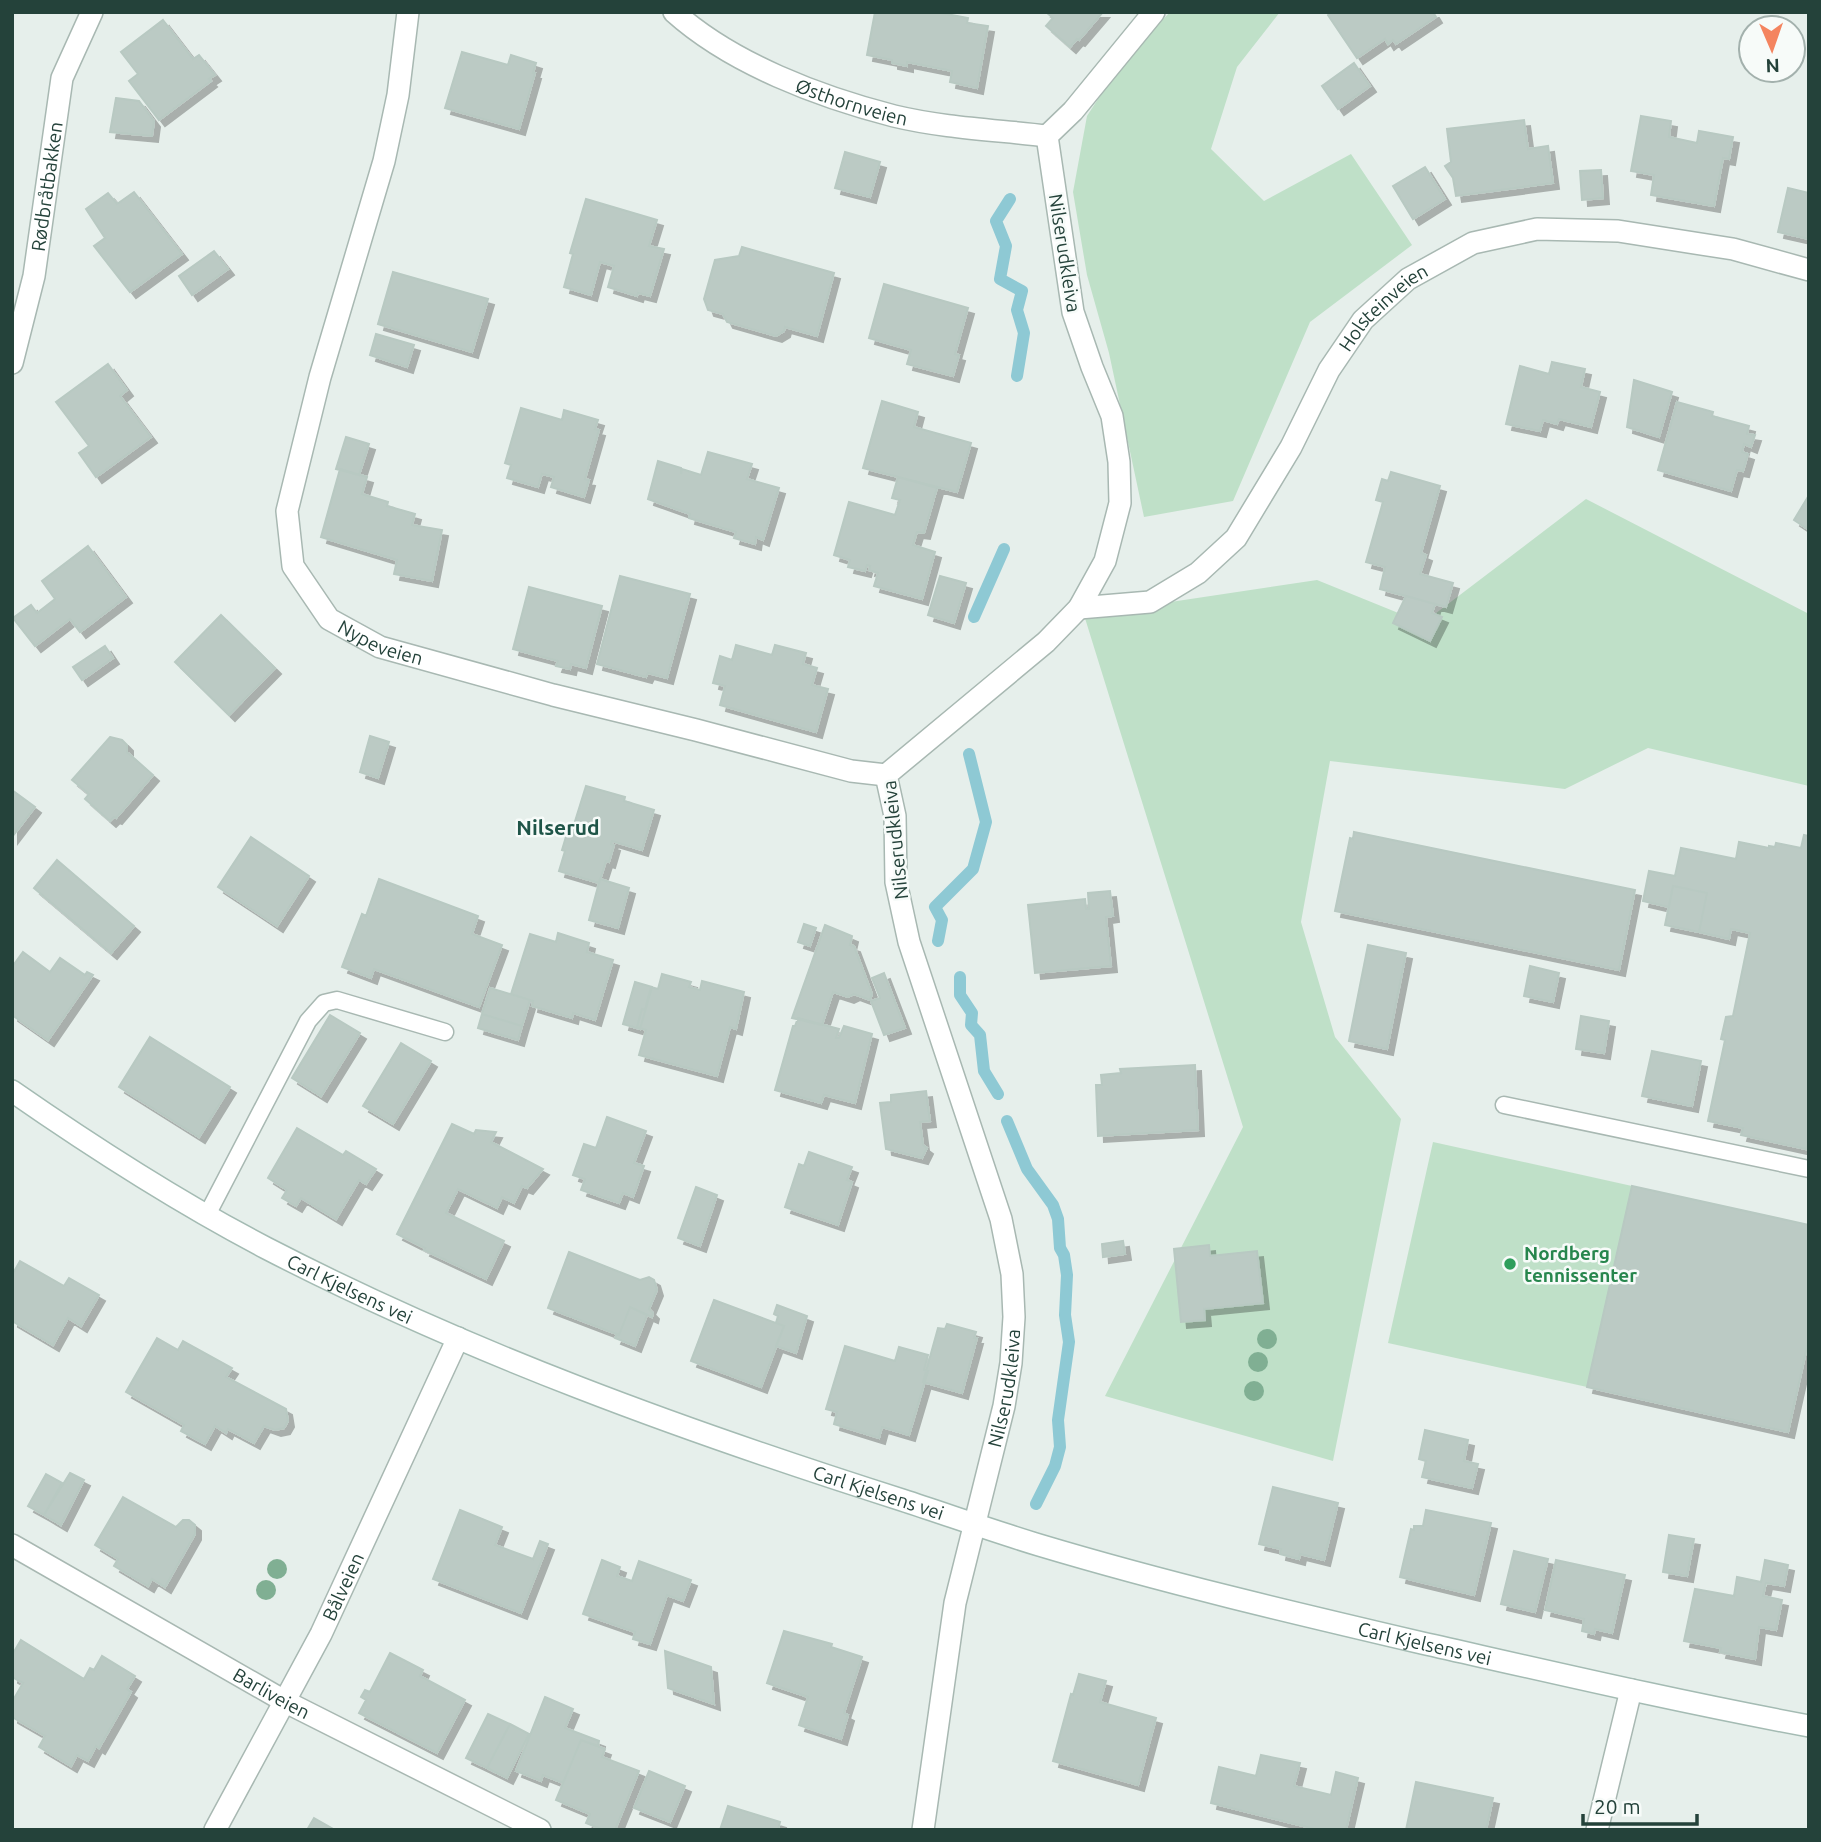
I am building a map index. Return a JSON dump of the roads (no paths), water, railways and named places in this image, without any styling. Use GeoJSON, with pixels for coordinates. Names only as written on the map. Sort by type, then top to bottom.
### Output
{"type":"FeatureCollection","features":[{"type":"Feature","properties":{"kind":"street","name":"Rødbråtbakken"},"geometry":{"type":"LineString","coordinates":[[12,363],[34,276],[62,78],[92,12]]}},
{"type":"Feature","properties":{"kind":"street","name":"Nypeveien"},"geometry":{"type":"LineString","coordinates":[[408,12],[398,95],[384,161],[320,377],[287,511],[293,566],[329,619],[380,647],[553,695],[850,771],[886,775]]}},
{"type":"Feature","properties":{"kind":"street","name":"Østhornveien"},"geometry":{"type":"LineString","coordinates":[[674,12],[687,24],[729,51],[769,72],[832,97],[896,116],[1047,136]]}},
{"type":"Feature","properties":{"kind":"street"},"geometry":{"type":"LineString","coordinates":[[1047,136],[1073,111],[1154,12]]}},
{"type":"Feature","properties":{"kind":"street","name":"Nilserudkleiva"},"geometry":{"type":"LineString","coordinates":[[923,1830],[955,1603],[1002,1417],[1011,1363],[1014,1318],[1012,1274],[1001,1219],[909,942],[896,882],[895,816],[886,775],[1046,642],[1079,608],[1105,562],[1121,503],[1119,463],[1112,416],[1073,312],[1047,136]]}},
{"type":"Feature","properties":{"kind":"street","name":"Holsteinveien"},"geometry":{"type":"LineString","coordinates":[[1079,608],[1150,602],[1198,573],[1237,538],[1291,447],[1329,370],[1363,320],[1408,279],[1473,243],[1537,229],[1618,231],[1733,249],[1809,270]]}},
{"type":"Feature","properties":{"kind":"street","name":"Carl Kjelsens vei"},"geometry":{"type":"LineString","coordinates":[[12,1091],[86,1143],[267,1248],[458,1338],[751,1452],[1038,1544],[1268,1607],[1631,1690],[1809,1726]]}},
{"type":"Feature","properties":{"kind":"street","name":"Bålveien"},"geometry":{"type":"LineString","coordinates":[[215,1830],[321,1634],[458,1338]]}},
{"type":"Feature","properties":{"kind":"street","name":"Barliveien"},"geometry":{"type":"LineString","coordinates":[[12,1545],[286,1702],[540,1830]]}},
{"type":"Feature","properties":{"kind":"street"},"geometry":{"type":"LineString","coordinates":[[1597,1830],[1631,1690]]}},
{"type":"Feature","properties":{"kind":"lane"},"geometry":{"type":"LineString","coordinates":[[207,1215],[308,1021],[324,1003],[337,1000],[444,1032]]}},
{"type":"Feature","properties":{"kind":"lane"},"geometry":{"type":"LineString","coordinates":[[1504,1105],[1809,1169]]}},
{"type":"Feature","properties":{"kind":"waterway"},"geometry":{"type":"LineString","coordinates":[[1010,199],[996,221],[1006,246],[1000,279],[1022,291],[1017,310],[1024,333],[1017,376]]}},
{"type":"Feature","properties":{"kind":"waterway"},"geometry":{"type":"LineString","coordinates":[[974,617],[1004,549]]}},
{"type":"Feature","properties":{"kind":"waterway"},"geometry":{"type":"LineString","coordinates":[[938,941],[942,920],[935,907],[973,869],[986,822],[969,754]]}},
{"type":"Feature","properties":{"kind":"waterway"},"geometry":{"type":"LineString","coordinates":[[960,977],[960,995],[972,1013],[971,1025],[980,1035],[984,1071],[998,1094]]}},
{"type":"Feature","properties":{"kind":"waterway"},"geometry":{"type":"LineString","coordinates":[[1007,1121],[1027,1169],[1053,1205],[1058,1219],[1060,1248],[1064,1255],[1067,1275],[1065,1315],[1069,1342],[1058,1420],[1060,1447],[1055,1466],[1036,1504]]}},
{"type":"Feature","properties":{"kind":"place","name":"Nordberg tennissenter"},"geometry":{"type":"Point","coordinates":[1510,1264]}},
{"type":"Feature","properties":{"kind":"district","name":"Nilserud"},"geometry":{"type":"Point","coordinates":[558,827]}}]}
